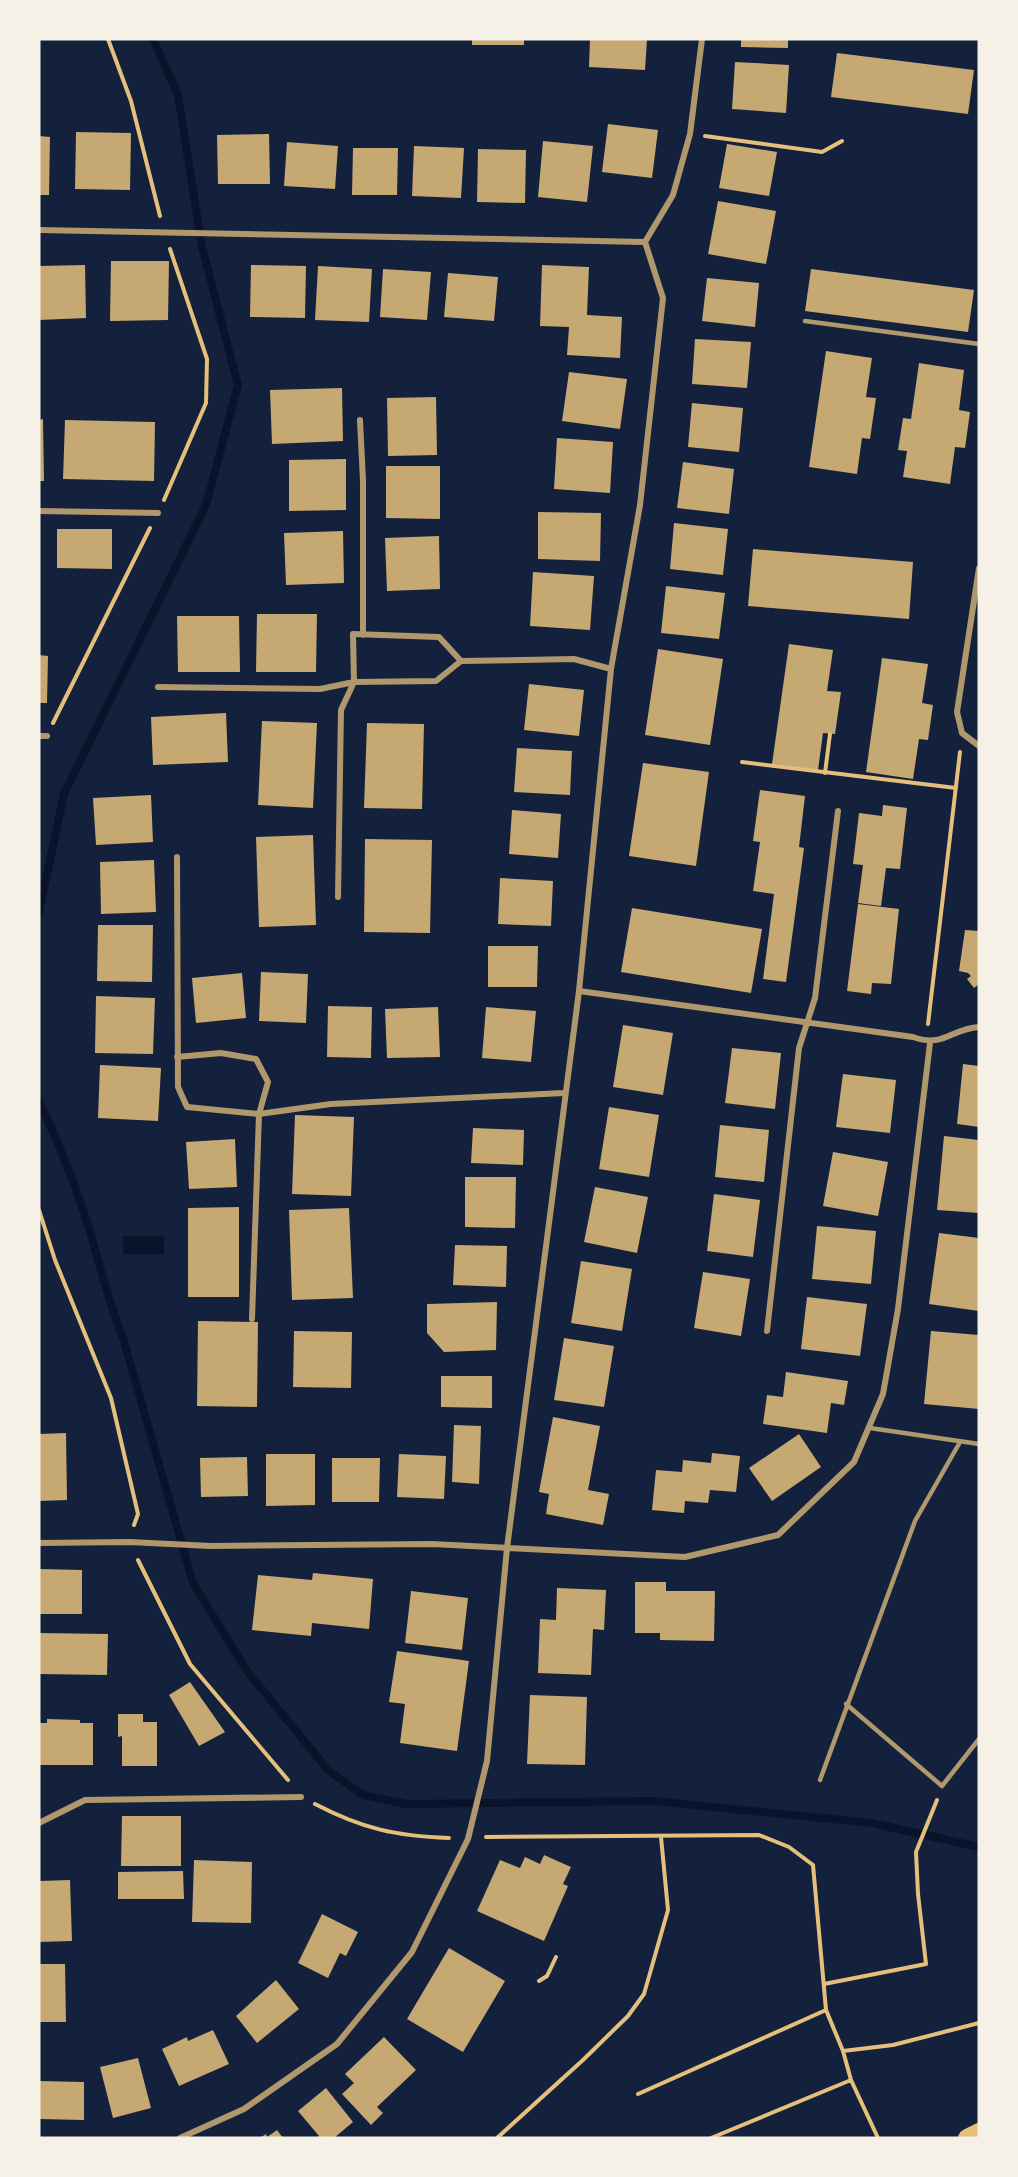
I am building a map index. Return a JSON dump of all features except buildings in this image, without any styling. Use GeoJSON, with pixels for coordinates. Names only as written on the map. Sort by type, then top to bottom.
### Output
{"type":"FeatureCollection","features":[{"type":"Feature","properties":{"kind":"highway"},"geometry":{"type":"LineString","coordinates":[[967,2138],[979,2132]]}},
{"type":"Feature","properties":{"kind":"street"},"geometry":{"type":"LineString","coordinates":[[180,2138],[244,2109],[337,2044],[412,1952],[468,1839],[473,1820],[487,1761],[507,1548],[579,991],[611,669],[640,506],[663,298],[645,242],[673,195],[690,134],[702,39]]}},
{"type":"Feature","properties":{"kind":"street"},"geometry":{"type":"LineString","coordinates":[[39,230],[645,242]]}},
{"type":"Feature","properties":{"kind":"street"},"geometry":{"type":"LineString","coordinates":[[360,420],[363,481],[363,635]]}},
{"type":"Feature","properties":{"kind":"street"},"geometry":{"type":"LineString","coordinates":[[39,511],[158,513]]}},
{"type":"Feature","properties":{"kind":"street"},"geometry":{"type":"LineString","coordinates":[[979,568],[957,712],[962,733],[979,746]]}},
{"type":"Feature","properties":{"kind":"street"},"geometry":{"type":"LineString","coordinates":[[338,897],[341,711],[354,682],[353,634],[439,637],[460,661]]}},
{"type":"Feature","properties":{"kind":"street"},"geometry":{"type":"LineString","coordinates":[[158,687],[320,689],[354,682],[436,681],[460,661],[574,659],[611,669]]}},
{"type":"Feature","properties":{"kind":"street"},"geometry":{"type":"LineString","coordinates":[[39,736],[47,736]]}},
{"type":"Feature","properties":{"kind":"street"},"geometry":{"type":"LineString","coordinates":[[767,1331],[800,1048],[805,1024],[815,998],[838,812]]}},
{"type":"Feature","properties":{"kind":"street"},"geometry":{"type":"LineString","coordinates":[[177,857],[178,1087],[188,1107],[259,1114],[331,1104],[564,1094]]}},
{"type":"Feature","properties":{"kind":"street"},"geometry":{"type":"LineString","coordinates":[[579,991],[805,1024],[913,1037],[930,1043],[969,1028],[979,1027]]}},
{"type":"Feature","properties":{"kind":"street"},"geometry":{"type":"LineString","coordinates":[[39,1543],[129,1542],[210,1546],[432,1544],[685,1557],[778,1535],[854,1462],[883,1394],[898,1309],[930,1043]]}},
{"type":"Feature","properties":{"kind":"street"},"geometry":{"type":"LineString","coordinates":[[177,1057],[221,1053],[256,1059],[268,1082],[259,1114],[252,1319]]}},
{"type":"Feature","properties":{"kind":"street"},"geometry":{"type":"LineString","coordinates":[[39,1823],[85,1800],[301,1797]]}},
{"type":"Feature","properties":{"kind":"lane"},"geometry":{"type":"LineString","coordinates":[[805,321],[979,344]]}},
{"type":"Feature","properties":{"kind":"lane"},"geometry":{"type":"LineString","coordinates":[[870,1428],[979,1444]]}},
{"type":"Feature","properties":{"kind":"lane"},"geometry":{"type":"LineString","coordinates":[[820,1780],[915,1521],[960,1442]]}},
{"type":"Feature","properties":{"kind":"lane"},"geometry":{"type":"LineString","coordinates":[[846,1704],[942,1786],[979,1739]]}},
{"type":"Feature","properties":{"kind":"path"},"geometry":{"type":"LineString","coordinates":[[47,736],[158,513],[206,403],[207,358],[165,232],[131,101],[108,39]]}},
{"type":"Feature","properties":{"kind":"path"},"geometry":{"type":"LineString","coordinates":[[690,134],[822,152],[842,141]]}},
{"type":"Feature","properties":{"kind":"path"},"geometry":{"type":"LineString","coordinates":[[930,1043],[928,1024],[962,733]]}},
{"type":"Feature","properties":{"kind":"path"},"geometry":{"type":"LineString","coordinates":[[825,772],[830,734]]}},
{"type":"Feature","properties":{"kind":"path"},"geometry":{"type":"LineString","coordinates":[[742,762],[956,788]]}},
{"type":"Feature","properties":{"kind":"path"},"geometry":{"type":"LineString","coordinates":[[39,1210],[55,1260],[111,1398],[138,1514],[129,1542],[190,1664],[301,1797],[356,1824],[406,1837],[468,1839],[506,1835],[661,1837],[759,1835],[789,1847],[813,1865],[826,2010],[843,2051],[851,2080],[878,2138]]}},
{"type":"Feature","properties":{"kind":"path"},"geometry":{"type":"LineString","coordinates":[[824,1984],[926,1964],[916,1852],[930,1817]]}},
{"type":"Feature","properties":{"kind":"path"},"geometry":{"type":"LineString","coordinates":[[497,2138],[628,2016],[644,1994],[668,1910],[661,1837]]}},
{"type":"Feature","properties":{"kind":"path"},"geometry":{"type":"LineString","coordinates":[[539,1981],[547,1976],[556,1957]]}},
{"type":"Feature","properties":{"kind":"path"},"geometry":{"type":"LineString","coordinates":[[638,2094],[826,2010]]}},
{"type":"Feature","properties":{"kind":"path"},"geometry":{"type":"LineString","coordinates":[[843,2051],[893,2044],[979,2023]]}},
{"type":"Feature","properties":{"kind":"path"},"geometry":{"type":"LineString","coordinates":[[711,2138],[851,2080]]}},
{"type":"Feature","properties":{"kind":"water"},"geometry":{"type":"Polygon","coordinates":[[[123,1236],[164,1236],[164,1254],[123,1254],[123,1236]]]}},
{"type":"Feature","properties":{"kind":"waterway"},"geometry":{"type":"LineString","coordinates":[[39,912],[64,794],[206,505],[238,385],[202,247],[178,95],[153,39]]}},
{"type":"Feature","properties":{"kind":"waterway"},"geometry":{"type":"LineString","coordinates":[[39,1101],[69,1170],[88,1224],[193,1583],[247,1671],[328,1770],[363,1795],[406,1804],[653,1801],[872,1823],[979,1847]]}}]}
